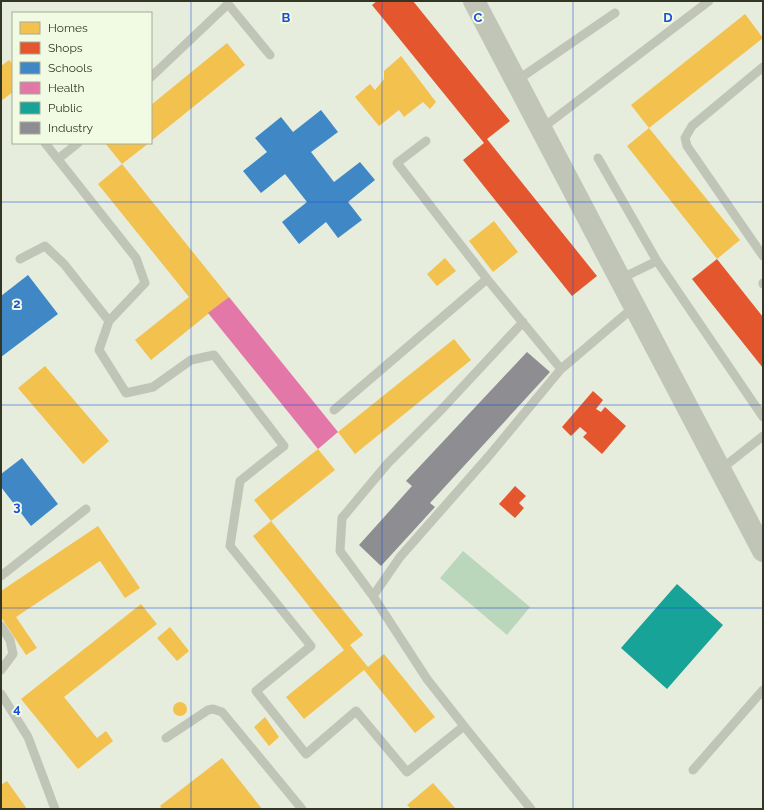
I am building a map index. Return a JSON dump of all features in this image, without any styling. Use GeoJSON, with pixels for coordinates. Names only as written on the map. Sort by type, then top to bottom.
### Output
{"type":"FeatureCollection","features":[{"type":"Feature","properties":{"kind":"street"},"geometry":{"type":"LineString","coordinates":[[474,1],[720,470],[760,540]]}},
{"type":"Feature","properties":{"kind":"lane"},"geometry":{"type":"LineString","coordinates":[[541,129],[709,1]]}},
{"type":"Feature","properties":{"kind":"lane"},"geometry":{"type":"LineString","coordinates":[[152,76],[228,2],[270,55]]}},
{"type":"Feature","properties":{"kind":"lane"},"geometry":{"type":"LineString","coordinates":[[516,81],[615,13]]}},
{"type":"Feature","properties":{"kind":"lane"},"geometry":{"type":"LineString","coordinates":[[762,70],[692,126],[685,138],[687,146],[763,256]]}},
{"type":"Feature","properties":{"kind":"lane"},"geometry":{"type":"LineString","coordinates":[[426,141],[397,163],[487,279],[561,369]]}},
{"type":"Feature","properties":{"kind":"lane"},"geometry":{"type":"LineString","coordinates":[[46,144],[136,258],[145,282],[109,321],[99,350],[126,393],[153,387],[191,360],[214,355],[284,446],[240,482],[230,546],[311,646],[256,691],[306,754],[356,711],[407,772],[464,726]]}},
{"type":"Feature","properties":{"kind":"lane"},"geometry":{"type":"LineString","coordinates":[[58,159],[77,144]]}},
{"type":"Feature","properties":{"kind":"lane"},"geometry":{"type":"LineString","coordinates":[[598,158],[657,261],[763,417]]}},
{"type":"Feature","properties":{"kind":"lane"},"geometry":{"type":"LineString","coordinates":[[20,259],[46,246],[64,264],[109,321]]}},
{"type":"Feature","properties":{"kind":"lane"},"geometry":{"type":"LineString","coordinates":[[620,280],[657,261]]}},
{"type":"Feature","properties":{"kind":"lane"},"geometry":{"type":"LineString","coordinates":[[334,410],[487,279]]}},
{"type":"Feature","properties":{"kind":"lane"},"geometry":{"type":"LineString","coordinates":[[374,596],[400,557],[488,457],[561,369],[634,307]]}},
{"type":"Feature","properties":{"kind":"lane"},"geometry":{"type":"LineString","coordinates":[[523,322],[442,409],[388,463],[342,518],[340,551],[374,596],[427,679],[531,809]]}},
{"type":"Feature","properties":{"kind":"lane"},"geometry":{"type":"LineString","coordinates":[[720,470],[763,436]]}},
{"type":"Feature","properties":{"kind":"lane"},"geometry":{"type":"LineString","coordinates":[[1,576],[86,509]]}},
{"type":"Feature","properties":{"kind":"lane"},"geometry":{"type":"LineString","coordinates":[[1,626],[10,640],[13,654],[1,670]]}},
{"type":"Feature","properties":{"kind":"lane"},"geometry":{"type":"LineString","coordinates":[[693,770],[763,690]]}},
{"type":"Feature","properties":{"kind":"lane"},"geometry":{"type":"LineString","coordinates":[[1,694],[28,737],[55,809]]}},
{"type":"Feature","properties":{"kind":"lane"},"geometry":{"type":"LineString","coordinates":[[166,738],[208,710],[216,709],[222,712],[302,809]]}},
{"type":"Feature","properties":{"kind":"green space"},"geometry":{"type":"Polygon","coordinates":[[[463,551],[530,607],[507,635],[440,578],[463,551]]]}},
{"type":"Feature","properties":{"kind":"building: Homes"},"geometry":{"type":"Polygon","coordinates":[[[745,14],[763,38],[649,128],[631,105],[745,14]]]}},
{"type":"Feature","properties":{"kind":"building: Homes"},"geometry":{"type":"Polygon","coordinates":[[[227,43],[245,65],[152,140],[152,104],[227,43]]]}},
{"type":"Feature","properties":{"kind":"building: Homes"},"geometry":{"type":"Polygon","coordinates":[[[401,56],[436,102],[430,109],[423,102],[404,117],[399,110],[379,126],[355,97],[370,84],[375,90],[384,79],[384,71],[401,56]]]}},
{"type":"Feature","properties":{"kind":"building: Homes"},"geometry":{"type":"Polygon","coordinates":[[[9,60],[12,64],[12,93],[1,101],[1,66],[9,60]]]}},
{"type":"Feature","properties":{"kind":"building: Homes"},"geometry":{"type":"Polygon","coordinates":[[[649,128],[740,240],[717,259],[627,146],[649,128]]]}},
{"type":"Feature","properties":{"kind":"building: Homes"},"geometry":{"type":"Polygon","coordinates":[[[106,144],[148,144],[122,164],[106,144]]]}},
{"type":"Feature","properties":{"kind":"building: Homes"},"geometry":{"type":"Polygon","coordinates":[[[122,164],[229,297],[151,360],[135,340],[189,297],[98,184],[122,164]]]}},
{"type":"Feature","properties":{"kind":"building: Homes"},"geometry":{"type":"Polygon","coordinates":[[[494,221],[518,252],[493,272],[469,241],[494,221]]]}},
{"type":"Feature","properties":{"kind":"building: Homes"},"geometry":{"type":"Polygon","coordinates":[[[445,258],[456,271],[437,286],[427,274],[445,258]]]}},
{"type":"Feature","properties":{"kind":"building: Homes"},"geometry":{"type":"Polygon","coordinates":[[[454,339],[471,360],[355,454],[338,432],[454,339]]]}},
{"type":"Feature","properties":{"kind":"building: Homes"},"geometry":{"type":"Polygon","coordinates":[[[45,366],[109,441],[83,464],[18,388],[45,366]]]}},
{"type":"Feature","properties":{"kind":"building: Homes"},"geometry":{"type":"Polygon","coordinates":[[[318,449],[335,470],[271,521],[254,500],[318,449]]]}},
{"type":"Feature","properties":{"kind":"building: Homes"},"geometry":{"type":"Polygon","coordinates":[[[271,521],[363,635],[350,645],[368,667],[384,654],[435,717],[415,733],[364,670],[304,719],[286,697],[344,650],[253,536],[271,521]]]}},
{"type":"Feature","properties":{"kind":"building: Homes"},"geometry":{"type":"Polygon","coordinates":[[[98,526],[140,588],[125,598],[100,561],[16,617],[37,648],[26,655],[1,617],[1,591],[98,526]]]}},
{"type":"Feature","properties":{"kind":"building: Homes"},"geometry":{"type":"Polygon","coordinates":[[[141,604],[157,624],[64,697],[97,738],[106,731],[113,741],[78,769],[21,699],[141,604]]]}},
{"type":"Feature","properties":{"kind":"building: Homes"},"geometry":{"type":"Polygon","coordinates":[[[170,627],[189,651],[177,661],[157,638],[170,627]]]}},
{"type":"Feature","properties":{"kind":"building: Homes"},"geometry":{"type":"Polygon","coordinates":[[[180,702],[185,704],[187,709],[185,714],[180,716],[175,714],[173,709],[175,704],[180,702]]]}},
{"type":"Feature","properties":{"kind":"building: Homes"},"geometry":{"type":"Polygon","coordinates":[[[265,717],[279,737],[269,746],[254,727],[265,717]]]}},
{"type":"Feature","properties":{"kind":"building: Homes"},"geometry":{"type":"Polygon","coordinates":[[[222,758],[262,809],[162,809],[160,806],[222,758]]]}},
{"type":"Feature","properties":{"kind":"building: Homes"},"geometry":{"type":"Polygon","coordinates":[[[7,781],[27,809],[1,809],[1,785],[7,781]]]}},
{"type":"Feature","properties":{"kind":"building: Homes"},"geometry":{"type":"Polygon","coordinates":[[[433,783],[456,809],[411,809],[407,805],[433,783]]]}},
{"type":"Feature","properties":{"kind":"building: Shops"},"geometry":{"type":"Polygon","coordinates":[[[377,1],[413,1],[510,121],[487,139],[597,276],[572,296],[463,160],[484,143],[372,5],[377,1]]]}},
{"type":"Feature","properties":{"kind":"building: Shops"},"geometry":{"type":"Polygon","coordinates":[[[717,259],[763,317],[763,368],[692,279],[717,259]]]}},
{"type":"Feature","properties":{"kind":"building: Shops"},"geometry":{"type":"Polygon","coordinates":[[[593,391],[603,400],[596,409],[601,412],[605,407],[626,426],[602,454],[583,437],[587,433],[580,427],[571,436],[562,427],[593,391]]]}},
{"type":"Feature","properties":{"kind":"building: Shops"},"geometry":{"type":"Polygon","coordinates":[[[515,486],[526,496],[519,503],[524,508],[515,518],[499,504],[515,486]]]}},
{"type":"Feature","properties":{"kind":"building: Schools"},"geometry":{"type":"Polygon","coordinates":[[[321,110],[338,132],[311,152],[334,182],[360,162],[375,180],[348,202],[362,220],[338,238],[326,222],[299,244],[282,222],[307,202],[285,174],[261,193],[243,171],[267,152],[255,138],[281,117],[293,132],[321,110]]]}},
{"type":"Feature","properties":{"kind":"building: Schools"},"geometry":{"type":"Polygon","coordinates":[[[28,275],[58,314],[1,357],[1,296],[28,275]]]}},
{"type":"Feature","properties":{"kind":"building: Schools"},"geometry":{"type":"Polygon","coordinates":[[[22,458],[58,504],[31,526],[1,487],[1,474],[22,458]]]}},
{"type":"Feature","properties":{"kind":"building: Health"},"geometry":{"type":"Polygon","coordinates":[[[229,297],[338,432],[318,449],[208,313],[229,297]]]}},
{"type":"Feature","properties":{"kind":"building: Public"},"geometry":{"type":"Polygon","coordinates":[[[677,584],[723,625],[667,689],[621,648],[677,584]]]}},
{"type":"Feature","properties":{"kind":"building: Industry"},"geometry":{"type":"Polygon","coordinates":[[[527,352],[550,372],[430,503],[435,507],[381,566],[359,545],[412,486],[406,481],[527,352]]]}}]}
